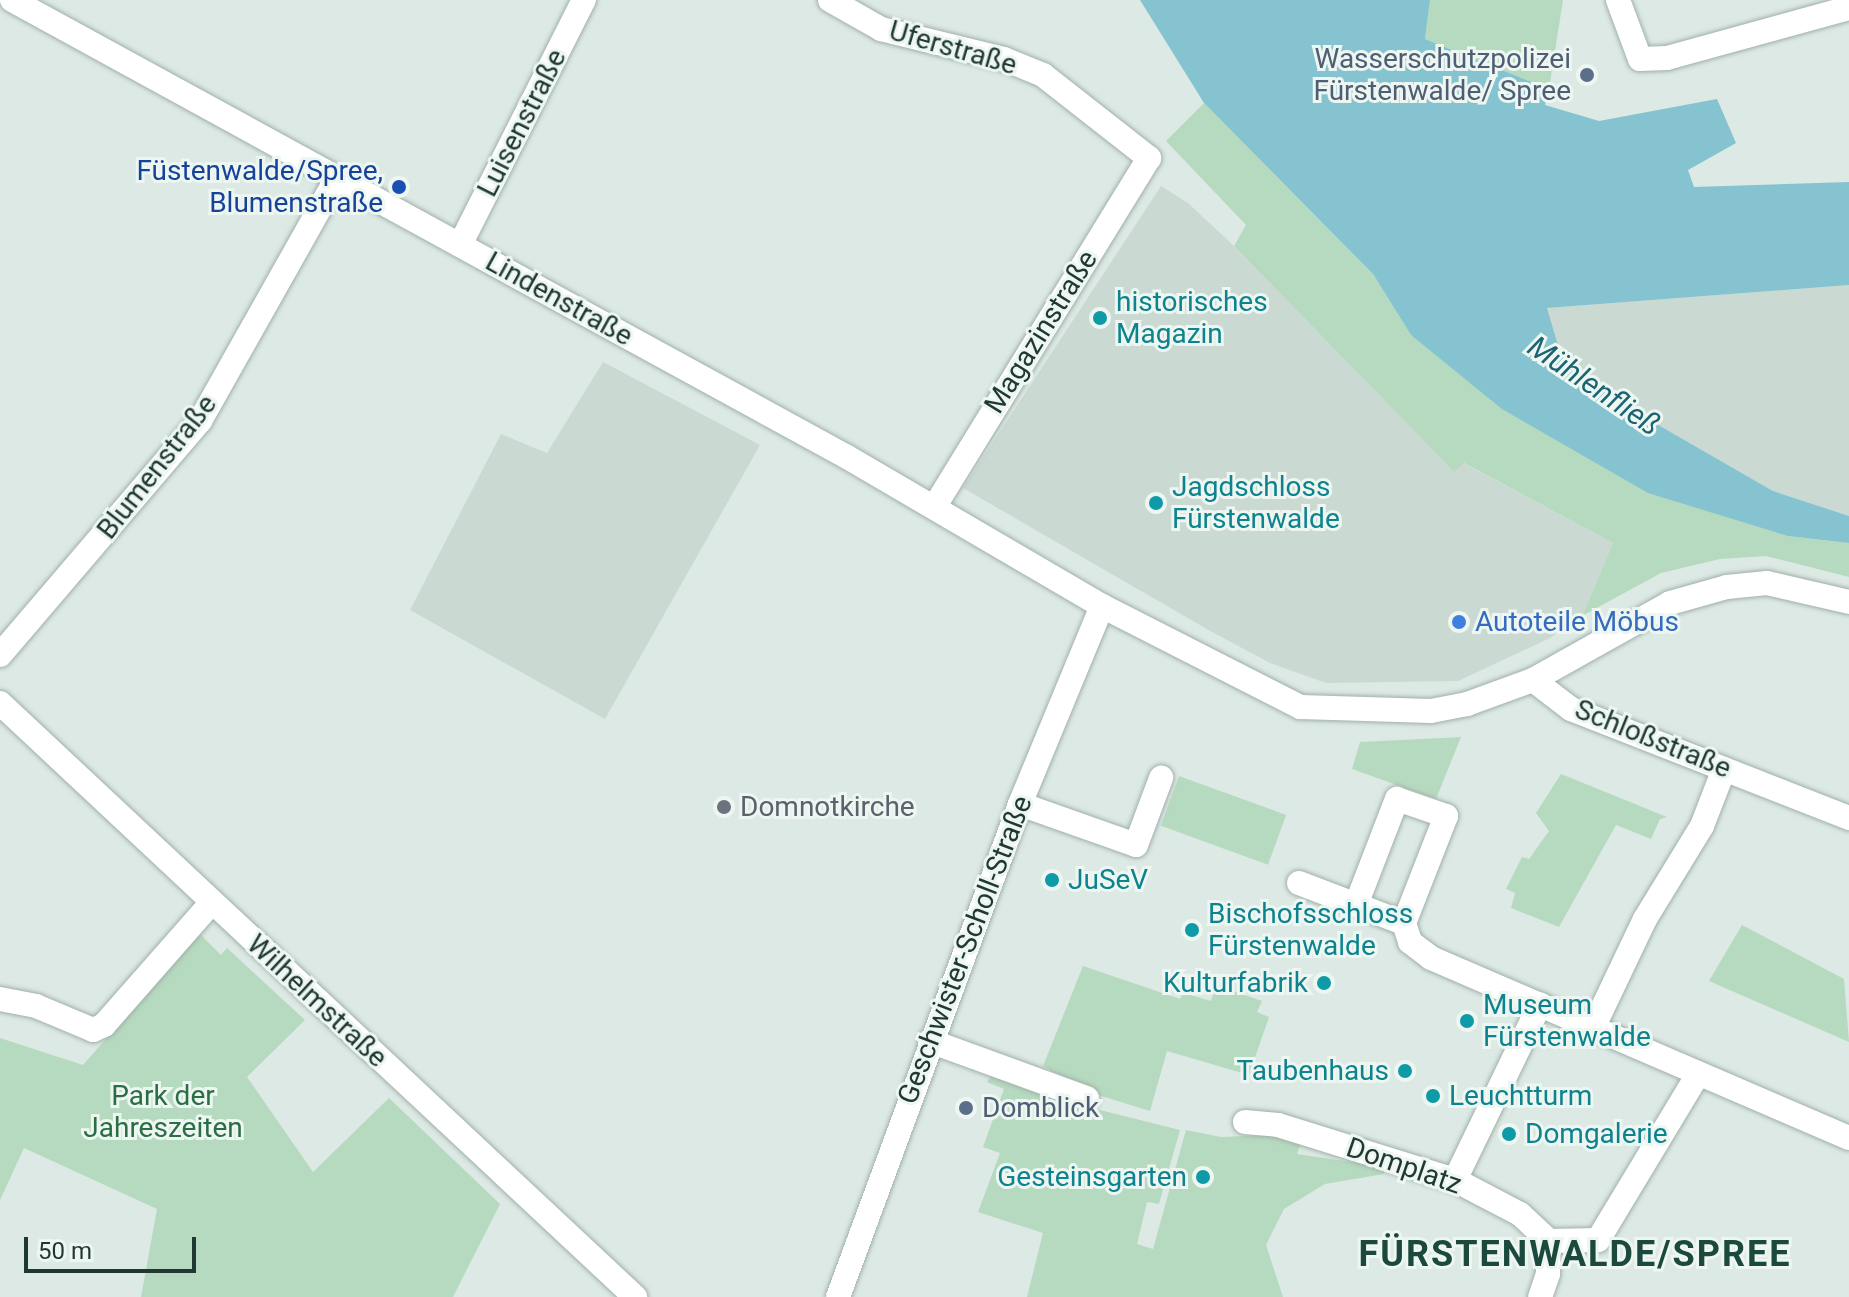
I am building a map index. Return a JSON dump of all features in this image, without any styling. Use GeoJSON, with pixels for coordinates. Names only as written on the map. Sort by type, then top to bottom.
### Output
{"type":"FeatureCollection","features":[{"type":"Feature","properties":{"kind":"street","name":"Lindenstraße"},"geometry":{"type":"LineString","coordinates":[[12,0],[934,507],[1102,606]]}},
{"type":"Feature","properties":{"kind":"street","name":"Luisenstraße"},"geometry":{"type":"LineString","coordinates":[[460,245],[584,0]]}},
{"type":"Feature","properties":{"kind":"street","name":"Uferstraße"},"geometry":{"type":"LineString","coordinates":[[830,0],[881,29],[1004,59],[1043,75],[1081,100],[1149,158]]}},
{"type":"Feature","properties":{"kind":"street"},"geometry":{"type":"LineString","coordinates":[[1618,0],[1640,59],[1667,58],[1849,8]]}},
{"type":"Feature","properties":{"kind":"street","name":"Magazinstraße"},"geometry":{"type":"LineString","coordinates":[[934,507],[1149,158]]}},
{"type":"Feature","properties":{"kind":"street","name":"Blumenstraße"},"geometry":{"type":"LineString","coordinates":[[0,655],[200,421],[337,178]]}},
{"type":"Feature","properties":{"kind":"street"},"geometry":{"type":"LineString","coordinates":[[1102,606],[1246,684],[1300,707],[1431,711],[1533,680],[1636,618],[1698,594],[1767,583],[1849,602]]}},
{"type":"Feature","properties":{"kind":"street","name":"Geschwister-Scholl-Straße"},"geometry":{"type":"LineString","coordinates":[[838,1297],[1020,804],[1102,606]]}},
{"type":"Feature","properties":{"kind":"street","name":"Schloßstraße"},"geometry":{"type":"LineString","coordinates":[[1533,680],[1571,709],[1849,818]]}},
{"type":"Feature","properties":{"kind":"street","name":"Wilhelmstraße"},"geometry":{"type":"LineString","coordinates":[[0,703],[635,1297]]}},
{"type":"Feature","properties":{"kind":"street"},"geometry":{"type":"LineString","coordinates":[[1593,1028],[1645,919],[1702,826],[1724,769]]}},
{"type":"Feature","properties":{"kind":"street"},"geometry":{"type":"LineString","coordinates":[[1020,804],[1136,845],[1161,778]]}},
{"type":"Feature","properties":{"kind":"street"},"geometry":{"type":"LineString","coordinates":[[1356,905],[1397,799],[1446,816],[1404,923],[1410,942],[1431,958],[1849,1138]]}},
{"type":"Feature","properties":{"kind":"street"},"geometry":{"type":"LineString","coordinates":[[1299,883],[1404,923]]}},
{"type":"Feature","properties":{"kind":"street"},"geometry":{"type":"LineString","coordinates":[[0,999],[36,1006],[93,1030],[104,1025],[211,903]]}},
{"type":"Feature","properties":{"kind":"street"},"geometry":{"type":"LineString","coordinates":[[1455,1180],[1540,1004]]}},
{"type":"Feature","properties":{"kind":"street"},"geometry":{"type":"LineString","coordinates":[[930,1041],[1087,1098]]}},
{"type":"Feature","properties":{"kind":"street"},"geometry":{"type":"LineString","coordinates":[[1541,1297],[1549,1241],[1598,1240],[1698,1074]]}},
{"type":"Feature","properties":{"kind":"street","name":"Domplatz"},"geometry":{"type":"LineString","coordinates":[[1245,1122],[1278,1125],[1455,1180],[1520,1214],[1549,1241]]}},
{"type":"Feature","properties":{"kind":"shaded area"},"geometry":{"type":"Polygon","coordinates":[[[1161,186],[1188,203],[1234,246],[1454,472],[1463,463],[1613,543],[1582,616],[1550,638],[1458,681],[1326,683],[1270,663],[1212,632],[963,488],[1161,186]]]}},
{"type":"Feature","properties":{"kind":"shaded area"},"geometry":{"type":"Polygon","coordinates":[[[1849,285],[1849,516],[1773,491],[1627,407],[1561,355],[1547,308],[1849,285]]]}},
{"type":"Feature","properties":{"kind":"shaded area"},"geometry":{"type":"Polygon","coordinates":[[[603,362],[760,445],[605,719],[410,610],[501,434],[547,453],[603,362]]]}},
{"type":"Feature","properties":{"kind":"green space"},"geometry":{"type":"Polygon","coordinates":[[[1430,0],[1563,0],[1549,89],[1425,39],[1430,0]]]}},
{"type":"Feature","properties":{"kind":"green space"},"geometry":{"type":"Polygon","coordinates":[[[1204,103],[1373,274],[1411,335],[1788,536],[1849,543],[1849,577],[1766,556],[1720,559],[1661,573],[1582,616],[1613,543],[1464,463],[1454,472],[1234,246],[1246,225],[1166,141],[1204,103]]]}},
{"type":"Feature","properties":{"kind":"green space"},"geometry":{"type":"Polygon","coordinates":[[[1461,737],[1436,799],[1352,769],[1360,742],[1461,737]]]}},
{"type":"Feature","properties":{"kind":"green space"},"geometry":{"type":"Polygon","coordinates":[[[1561,774],[1667,817],[1660,819],[1651,839],[1616,825],[1559,927],[1511,908],[1515,893],[1506,889],[1522,857],[1529,859],[1549,831],[1536,813],[1561,774]]]}},
{"type":"Feature","properties":{"kind":"green space"},"geometry":{"type":"Polygon","coordinates":[[[1179,776],[1286,815],[1268,865],[1161,826],[1179,776]]]}},
{"type":"Feature","properties":{"kind":"green space"},"geometry":{"type":"Polygon","coordinates":[[[1742,925],[1844,979],[1849,1042],[1709,981],[1742,925]]]}},
{"type":"Feature","properties":{"kind":"green space","name":"Park der Jahreszeiten"},"geometry":{"type":"Polygon","coordinates":[[[199,933],[221,955],[227,948],[305,1020],[247,1077],[313,1172],[389,1098],[500,1204],[453,1297],[141,1297],[157,1209],[24,1148],[0,1200],[0,1038],[83,1065],[199,933]]]}},
{"type":"Feature","properties":{"kind":"green space"},"geometry":{"type":"Polygon","coordinates":[[[1083,966],[1180,999],[1183,993],[1211,1001],[1216,985],[1262,1001],[1257,1012],[1269,1017],[1249,1075],[1167,1051],[1150,1111],[1092,1093],[1043,1066],[1083,966]]]}},
{"type":"Feature","properties":{"kind":"green space"},"geometry":{"type":"Polygon","coordinates":[[[995,1070],[1092,1114],[1096,1109],[1180,1130],[1159,1204],[1147,1202],[1137,1244],[1153,1249],[1186,1130],[1221,1137],[1273,1135],[1301,1143],[1297,1154],[1385,1167],[1384,1174],[1325,1184],[1284,1209],[1266,1245],[1283,1297],[1027,1297],[1043,1233],[978,1212],[1000,1153],[983,1147],[1004,1089],[987,1082],[995,1070]]]}},
{"type":"Feature","properties":{"kind":"water","name":"Mühlenfließ"},"geometry":{"type":"Polygon","coordinates":[[[1140,0],[1430,0],[1425,39],[1549,89],[1545,105],[1599,121],[1717,99],[1736,143],[1688,170],[1694,187],[1849,182],[1849,285],[1547,308],[1561,355],[1627,407],[1773,491],[1849,516],[1849,543],[1788,536],[1648,493],[1502,409],[1411,335],[1373,274],[1204,103],[1140,0]]]}},
{"type":"Feature","properties":{"kind":"place","name":"Wasserschutzpolizei Fürstenwalde/ Spree"},"geometry":{"type":"Point","coordinates":[1587,75]}},
{"type":"Feature","properties":{"kind":"place","name":"Füstenwalde/Spree, Blumenstraße"},"geometry":{"type":"Point","coordinates":[399,187]}},
{"type":"Feature","properties":{"kind":"place","name":"historisches Magazin"},"geometry":{"type":"Point","coordinates":[1100,318]}},
{"type":"Feature","properties":{"kind":"place","name":"Jagdschloss Fürstenwalde"},"geometry":{"type":"Point","coordinates":[1156,503]}},
{"type":"Feature","properties":{"kind":"place","name":"Autoteile Möbus"},"geometry":{"type":"Point","coordinates":[1459,622]}},
{"type":"Feature","properties":{"kind":"place","name":"Domnotkirche"},"geometry":{"type":"Point","coordinates":[724,807]}},
{"type":"Feature","properties":{"kind":"place","name":"JuSeV"},"geometry":{"type":"Point","coordinates":[1052,880]}},
{"type":"Feature","properties":{"kind":"place","name":"Bischofsschloss Fürstenwalde"},"geometry":{"type":"Point","coordinates":[1192,930]}},
{"type":"Feature","properties":{"kind":"place","name":"Kulturfabrik"},"geometry":{"type":"Point","coordinates":[1324,983]}},
{"type":"Feature","properties":{"kind":"place","name":"Museum Fürstenwalde"},"geometry":{"type":"Point","coordinates":[1467,1021]}},
{"type":"Feature","properties":{"kind":"place","name":"Taubenhaus"},"geometry":{"type":"Point","coordinates":[1405,1071]}},
{"type":"Feature","properties":{"kind":"place","name":"Leuchtturm"},"geometry":{"type":"Point","coordinates":[1433,1096]}},
{"type":"Feature","properties":{"kind":"place","name":"Domblick"},"geometry":{"type":"Point","coordinates":[966,1108]}},
{"type":"Feature","properties":{"kind":"place","name":"Domgalerie"},"geometry":{"type":"Point","coordinates":[1509,1134]}},
{"type":"Feature","properties":{"kind":"place","name":"Gesteinsgarten"},"geometry":{"type":"Point","coordinates":[1203,1177]}},
{"type":"Feature","properties":{"kind":"district","name":"FÜRSTENWALDE/SPREE"},"geometry":{"type":"Point","coordinates":[1575,1255]}}]}
